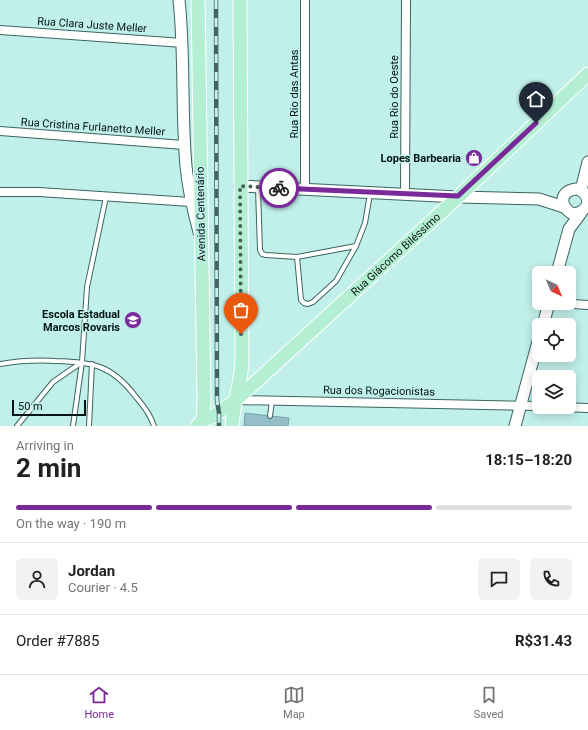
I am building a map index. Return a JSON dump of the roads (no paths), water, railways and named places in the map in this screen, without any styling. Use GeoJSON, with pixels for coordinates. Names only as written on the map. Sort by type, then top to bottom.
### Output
{"type":"FeatureCollection","features":[{"type":"Feature","properties":{"kind":"main road","name":"Avenida Centenário"},"geometry":{"type":"LineString","coordinates":[[198,0],[202,244],[201,424]]}},
{"type":"Feature","properties":{"kind":"main road"},"geometry":{"type":"LineString","coordinates":[[232,426],[236,400],[242,377],[240,0]]}},
{"type":"Feature","properties":{"kind":"main road","name":"Rua Giácomo Biléssimo"},"geometry":{"type":"LineString","coordinates":[[201,424],[224,410],[236,400],[588,74]]}},
{"type":"Feature","properties":{"kind":"main road"},"geometry":{"type":"LineString","coordinates":[[224,410],[233,387],[241,334]]}},
{"type":"Feature","properties":{"kind":"street"},"geometry":{"type":"LineString","coordinates":[[179,0],[183,43],[184,145],[186,167],[191,202],[202,244]]}},
{"type":"Feature","properties":{"kind":"street","name":"Rua Rio das Antas"},"geometry":{"type":"LineString","coordinates":[[305,0],[305,189]]}},
{"type":"Feature","properties":{"kind":"street","name":"Rua Rio do Oeste"},"geometry":{"type":"LineString","coordinates":[[405,194],[406,0]]}},
{"type":"Feature","properties":{"kind":"street","name":"Rua Clara Juste Meller"},"geometry":{"type":"LineString","coordinates":[[0,30],[183,43]]}},
{"type":"Feature","properties":{"kind":"street","name":"Rua Cristina Furlanetto Meller"},"geometry":{"type":"LineString","coordinates":[[0,131],[184,145]]}},
{"type":"Feature","properties":{"kind":"street"},"geometry":{"type":"LineString","coordinates":[[559,266],[569,229],[585,202],[588,162]]}},
{"type":"Feature","properties":{"kind":"street"},"geometry":{"type":"LineString","coordinates":[[240,186],[539,199],[576,189],[585,202]]}},
{"type":"Feature","properties":{"kind":"street"},"geometry":{"type":"LineString","coordinates":[[0,192],[39,192],[191,202]]}},
{"type":"Feature","properties":{"kind":"street"},"geometry":{"type":"LineString","coordinates":[[568,192],[563,198],[562,202],[565,208],[569,229]]}},
{"type":"Feature","properties":{"kind":"street"},"geometry":{"type":"LineString","coordinates":[[539,199],[565,208],[573,214],[585,202]]}},
{"type":"Feature","properties":{"kind":"street"},"geometry":{"type":"LineString","coordinates":[[576,304],[588,304]]}},
{"type":"Feature","properties":{"kind":"street"},"geometry":{"type":"LineString","coordinates":[[515,426],[533,362]]}},
{"type":"Feature","properties":{"kind":"street","name":"Rua dos Rogacionistas"},"geometry":{"type":"LineString","coordinates":[[236,400],[532,406]]}},
{"type":"Feature","properties":{"kind":"street"},"geometry":{"type":"LineString","coordinates":[[576,408],[588,408]]}},
{"type":"Feature","properties":{"kind":"lane"},"geometry":{"type":"LineString","coordinates":[[258,186],[260,250],[262,254],[297,257],[356,246]]}},
{"type":"Feature","properties":{"kind":"lane"},"geometry":{"type":"LineString","coordinates":[[297,257],[301,300],[304,304],[308,304],[313,302],[336,281],[356,246],[365,223],[371,192]]}},
{"type":"Feature","properties":{"kind":"lane"},"geometry":{"type":"LineString","coordinates":[[73,426],[82,362],[87,287],[106,196]]}},
{"type":"Feature","properties":{"kind":"lane"},"geometry":{"type":"LineString","coordinates":[[0,364],[30,361],[82,362],[92,364],[109,371],[130,388],[154,425]]}},
{"type":"Feature","properties":{"kind":"lane"},"geometry":{"type":"LineString","coordinates":[[18,426],[53,382],[82,362]]}},
{"type":"Feature","properties":{"kind":"lane"},"geometry":{"type":"LineString","coordinates":[[89,426],[92,364]]}},
{"type":"Feature","properties":{"kind":"lane"},"geometry":{"type":"LineString","coordinates":[[270,416],[272,400]]}},
{"type":"Feature","properties":{"kind":"railway"},"geometry":{"type":"LineString","coordinates":[[216,0],[217,400],[219,426]]}},
{"type":"Feature","properties":{"kind":"place","name":"Lopes Barbearia"},"geometry":{"type":"Point","coordinates":[474,158]}},
{"type":"Feature","properties":{"kind":"place","name":"Escola Estadual Marcos Rovaris"},"geometry":{"type":"Point","coordinates":[133,320]}}]}
